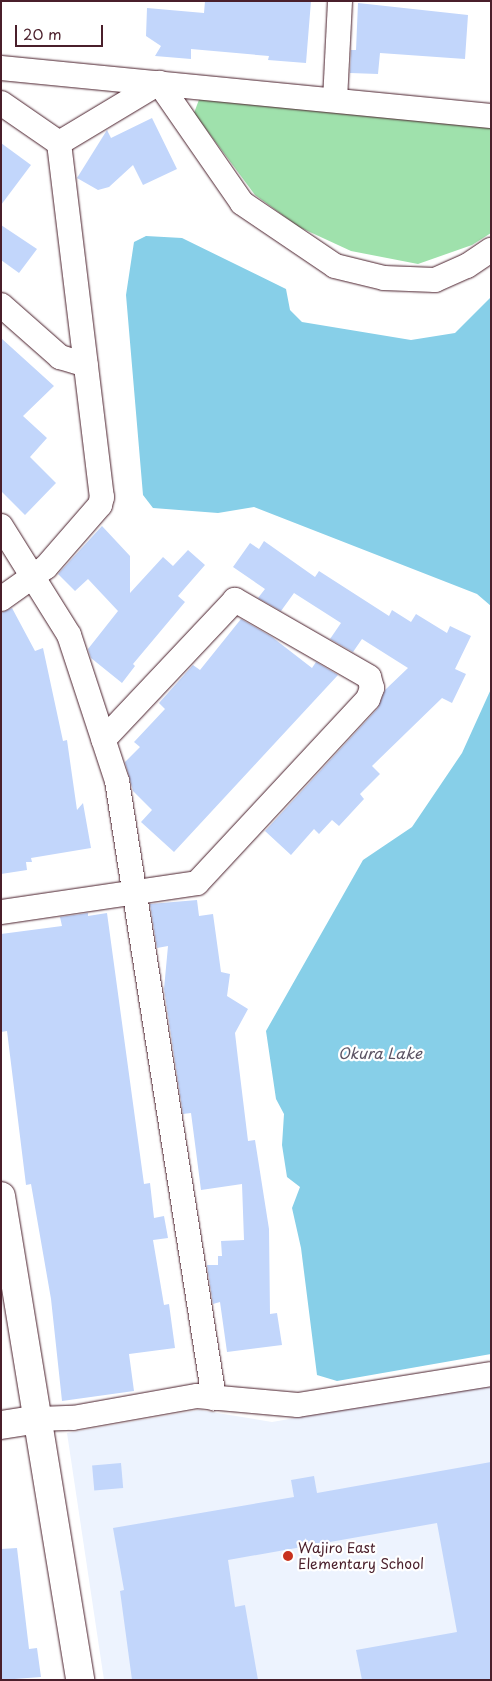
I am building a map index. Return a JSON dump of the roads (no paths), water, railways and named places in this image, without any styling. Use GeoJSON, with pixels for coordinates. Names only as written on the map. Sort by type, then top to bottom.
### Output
{"type":"FeatureCollection","features":[{"type":"Feature","properties":{"kind":"street"},"geometry":{"type":"LineString","coordinates":[[335,100],[340,1]]}},
{"type":"Feature","properties":{"kind":"street"},"geometry":{"type":"LineString","coordinates":[[1,68],[491,116]]}},
{"type":"Feature","properties":{"kind":"street"},"geometry":{"type":"LineString","coordinates":[[59,142],[158,83]]}},
{"type":"Feature","properties":{"kind":"street"},"geometry":{"type":"LineString","coordinates":[[158,83],[242,203],[335,266],[384,278],[435,280],[467,266],[491,250]]}},
{"type":"Feature","properties":{"kind":"street"},"geometry":{"type":"LineString","coordinates":[[1,103],[59,142],[102,497],[100,505],[33,578],[1,599]]}},
{"type":"Feature","properties":{"kind":"street"},"geometry":{"type":"LineString","coordinates":[[1,305],[60,357],[86,365]]}},
{"type":"Feature","properties":{"kind":"street"},"geometry":{"type":"LineString","coordinates":[[1,526],[69,636],[117,781],[214,1398]]}},
{"type":"Feature","properties":{"kind":"street"},"geometry":{"type":"LineString","coordinates":[[1,912],[197,883],[368,699],[372,688],[369,677],[235,600],[103,740]]}},
{"type":"Feature","properties":{"kind":"street"},"geometry":{"type":"LineString","coordinates":[[1,1196],[80,1680]]}},
{"type":"Feature","properties":{"kind":"street"},"geometry":{"type":"LineString","coordinates":[[1,1425],[38,1419],[73,1418],[197,1396],[298,1405],[491,1374]]}},
{"type":"Feature","properties":{"kind":"water"},"geometry":{"type":"Polygon","coordinates":[[[146,236],[182,238],[286,289],[290,310],[302,322],[411,340],[455,333],[491,297],[491,606],[477,594],[254,507],[218,513],[153,508],[143,495],[126,295],[134,242],[146,236]]]}},
{"type":"Feature","properties":{"kind":"water","name":"Okura Lake"},"geometry":{"type":"Polygon","coordinates":[[[491,689],[491,1354],[337,1381],[317,1375],[301,1248],[292,1208],[300,1187],[287,1177],[282,1145],[284,1114],[276,1099],[266,1031],[363,860],[412,827],[462,753],[491,689]]]}},
{"type":"Feature","properties":{"kind":"place","name":"Wajiro East Elementary School"},"geometry":{"type":"Point","coordinates":[288,1556]}}]}
